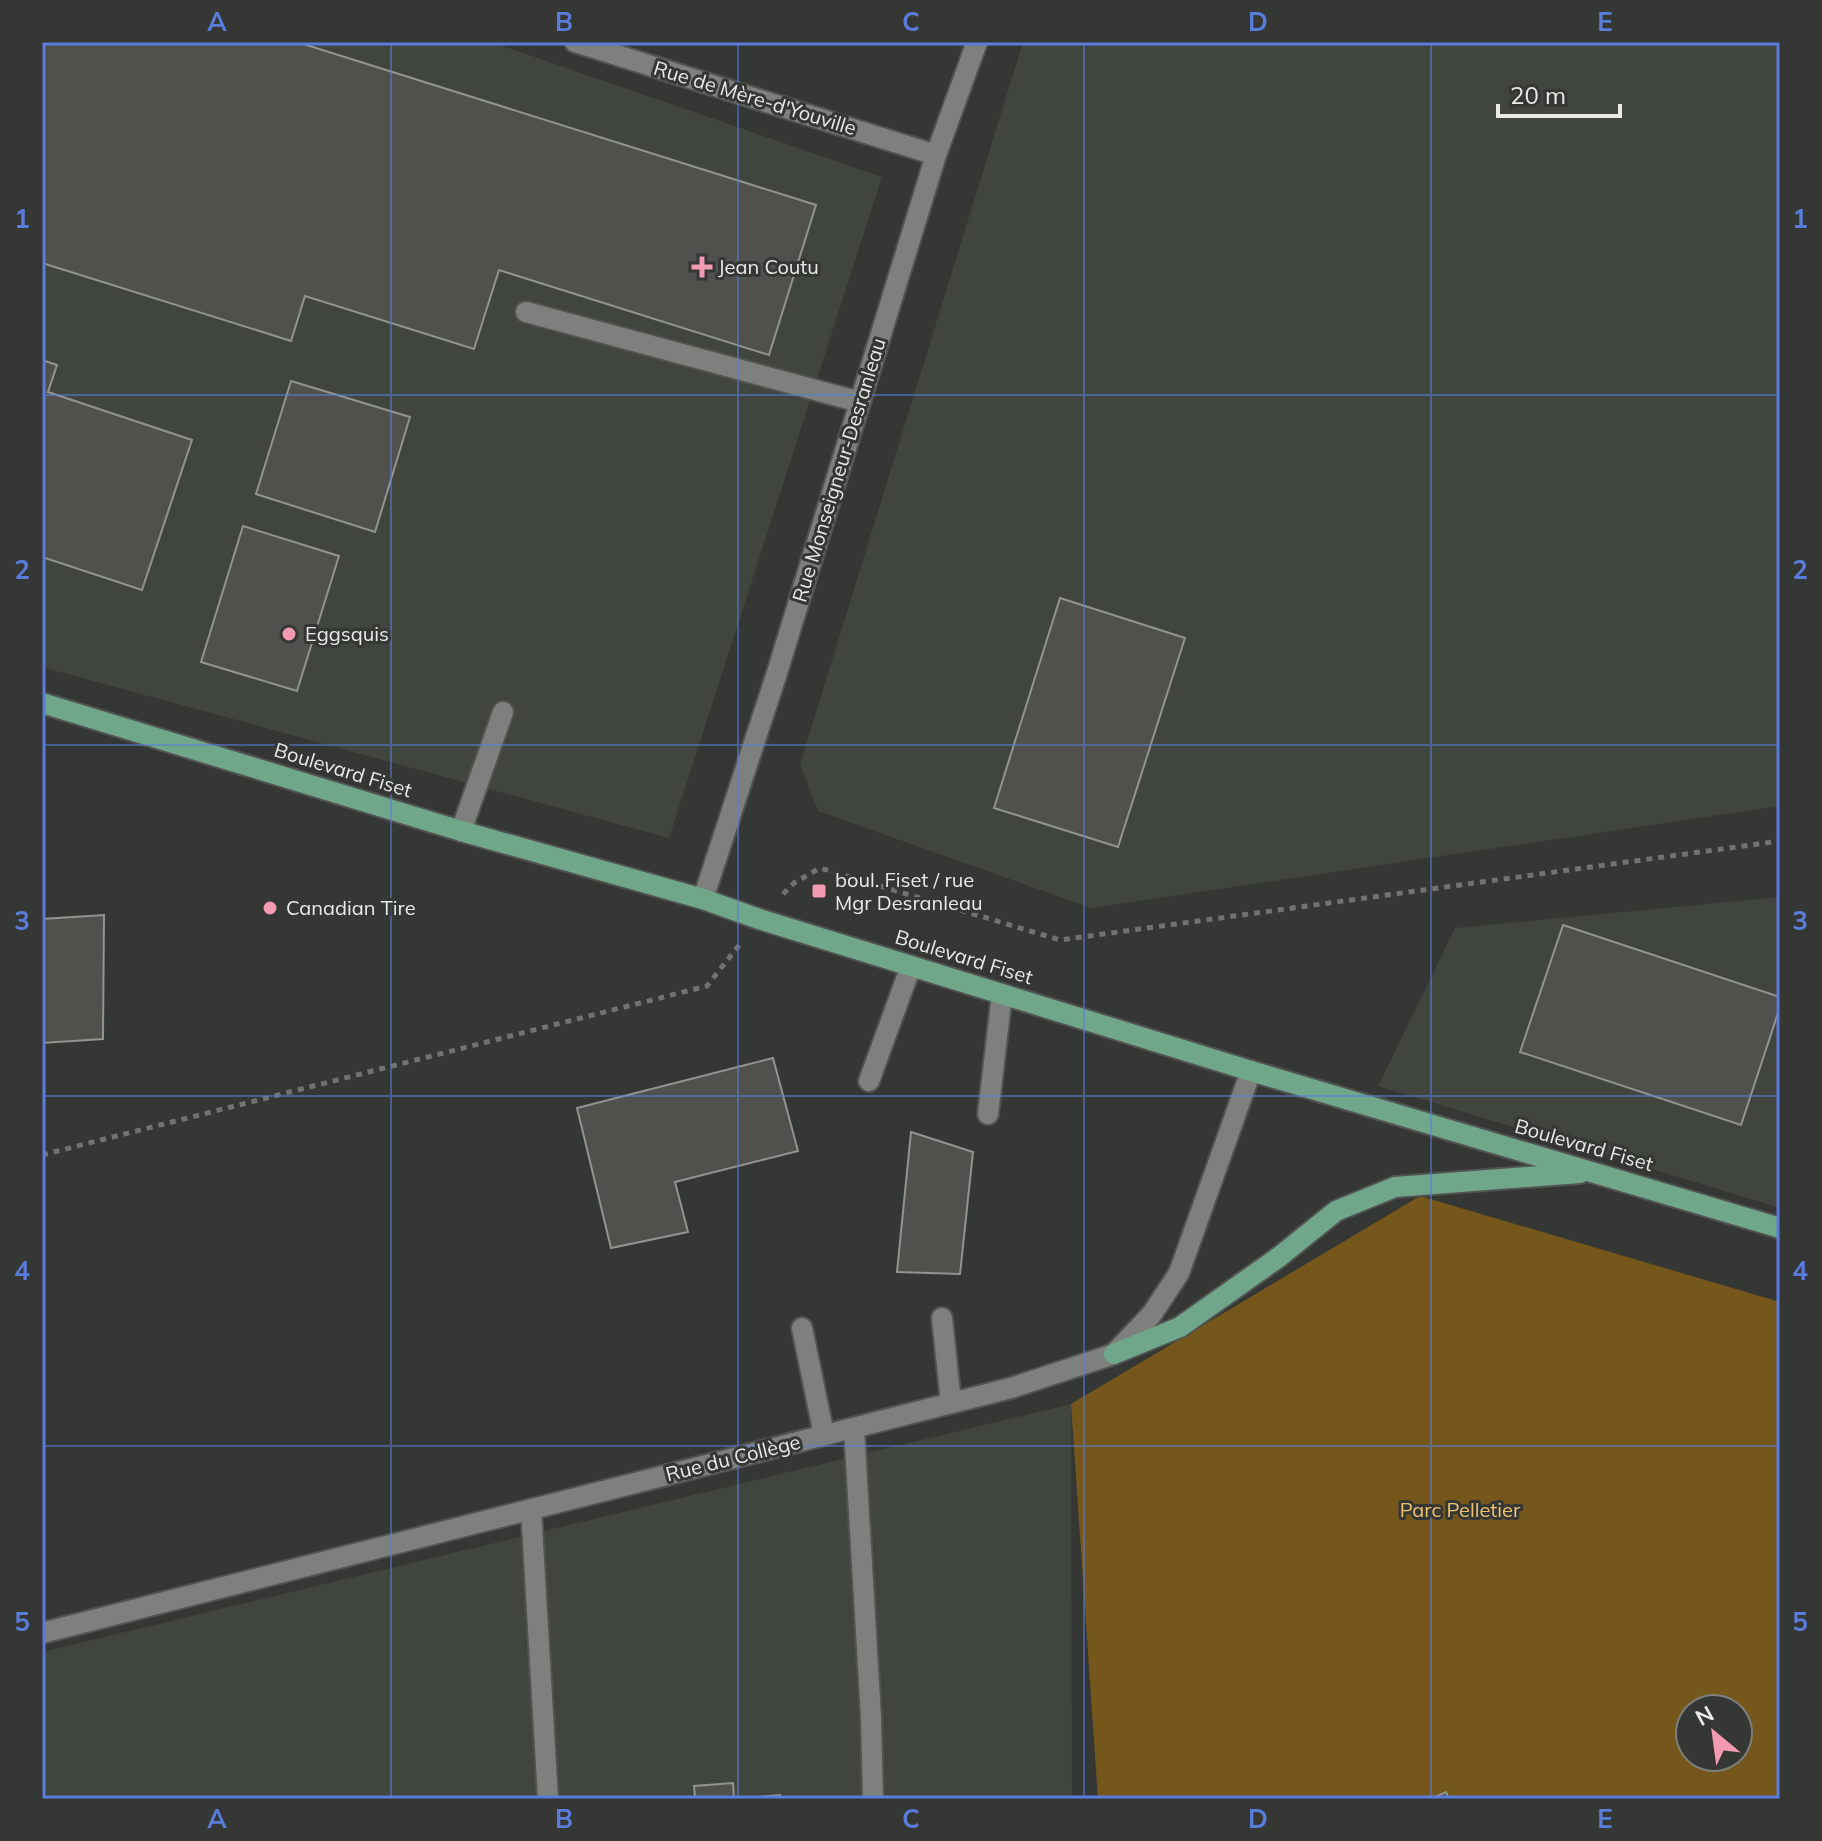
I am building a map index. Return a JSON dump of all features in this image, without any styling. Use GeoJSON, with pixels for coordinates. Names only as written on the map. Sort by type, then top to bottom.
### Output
{"type":"FeatureCollection","features":[{"type":"Feature","properties":{"kind":"main road","name":"Boulevard Fiset"},"geometry":{"type":"LineString","coordinates":[[42,703],[461,831],[703,899],[1251,1071],[1778,1229]]}},
{"type":"Feature","properties":{"kind":"main road"},"geometry":{"type":"LineString","coordinates":[[1114,1354],[1180,1327],[1279,1257],[1336,1211],[1395,1187],[1592,1172]]}},
{"type":"Feature","properties":{"kind":"street","name":"Rue de Mère-d'Youville"},"geometry":{"type":"LineString","coordinates":[[575,42],[936,155]]}},
{"type":"Feature","properties":{"kind":"street","name":"Rue Monseigneur-Desranleau"},"geometry":{"type":"LineString","coordinates":[[703,899],[776,676],[936,155],[977,42]]}},
{"type":"Feature","properties":{"kind":"street"},"geometry":{"type":"LineString","coordinates":[[526,312],[860,402]]}},
{"type":"Feature","properties":{"kind":"street"},"geometry":{"type":"LineString","coordinates":[[461,831],[503,712]]}},
{"type":"Feature","properties":{"kind":"street"},"geometry":{"type":"LineString","coordinates":[[869,1081],[911,966]]}},
{"type":"Feature","properties":{"kind":"street"},"geometry":{"type":"LineString","coordinates":[[988,1114],[1002,994]]}},
{"type":"Feature","properties":{"kind":"street","name":"Rue du Collège"},"geometry":{"type":"LineString","coordinates":[[42,1633],[1011,1388],[1114,1354],[1152,1314],[1179,1273],[1251,1071]]}},
{"type":"Feature","properties":{"kind":"street"},"geometry":{"type":"LineString","coordinates":[[942,1318],[951,1403]]}},
{"type":"Feature","properties":{"kind":"street"},"geometry":{"type":"LineString","coordinates":[[802,1328],[824,1435]]}},
{"type":"Feature","properties":{"kind":"street"},"geometry":{"type":"LineString","coordinates":[[854,1428],[873,1799]]}},
{"type":"Feature","properties":{"kind":"street"},"geometry":{"type":"LineString","coordinates":[[531,1509],[548,1799]]}},
{"type":"Feature","properties":{"kind":"shaded area"},"geometry":{"type":"Polygon","coordinates":[[[42,42],[491,42],[882,177],[669,838],[42,667],[42,42]]]}},
{"type":"Feature","properties":{"kind":"shaded area"},"geometry":{"type":"Polygon","coordinates":[[[1023,42],[1780,42],[1780,806],[1091,908],[818,811],[800,764],[1023,42]]]}},
{"type":"Feature","properties":{"kind":"shaded area"},"geometry":{"type":"Polygon","coordinates":[[[1780,897],[1780,1208],[1378,1086],[1455,928],[1780,897]]]}},
{"type":"Feature","properties":{"kind":"shaded area"},"geometry":{"type":"Polygon","coordinates":[[[1071,1404],[1072,1799],[42,1799],[42,1652],[1071,1404]]]}},
{"type":"Feature","properties":{"kind":"green space","name":"Parc Pelletier"},"geometry":{"type":"Polygon","coordinates":[[[1420,1196],[1780,1302],[1780,1799],[1098,1799],[1071,1404],[1420,1196]]]}},
{"type":"Feature","properties":{"kind":"building"},"geometry":{"type":"Polygon","coordinates":[[[42,42],[297,42],[816,205],[769,355],[499,270],[474,349],[305,296],[291,341],[42,263],[42,42]]]}},
{"type":"Feature","properties":{"kind":"building"},"geometry":{"type":"Polygon","coordinates":[[[42,360],[57,365],[48,392],[192,440],[142,590],[42,557],[42,360]]]}},
{"type":"Feature","properties":{"kind":"building"},"geometry":{"type":"Polygon","coordinates":[[[291,381],[410,417],[375,532],[256,494],[291,381]]]}},
{"type":"Feature","properties":{"kind":"building"},"geometry":{"type":"Polygon","coordinates":[[[243,526],[339,556],[297,691],[201,662],[243,526]]]}},
{"type":"Feature","properties":{"kind":"building"},"geometry":{"type":"Polygon","coordinates":[[[1060,598],[1185,638],[1118,847],[994,808],[1060,598]]]}},
{"type":"Feature","properties":{"kind":"building"},"geometry":{"type":"Polygon","coordinates":[[[104,915],[103,1039],[42,1043],[42,919],[104,915]]]}},
{"type":"Feature","properties":{"kind":"building"},"geometry":{"type":"Polygon","coordinates":[[[1563,925],[1780,997],[1780,1007],[1741,1125],[1520,1052],[1563,925]]]}},
{"type":"Feature","properties":{"kind":"building"},"geometry":{"type":"Polygon","coordinates":[[[773,1058],[798,1151],[675,1182],[688,1232],[611,1248],[577,1108],[773,1058]]]}},
{"type":"Feature","properties":{"kind":"building"},"geometry":{"type":"Polygon","coordinates":[[[911,1132],[973,1152],[960,1274],[897,1272],[911,1132]]]}},
{"type":"Feature","properties":{"kind":"building"},"geometry":{"type":"Polygon","coordinates":[[[733,1783],[734,1799],[666,1799],[695,1797],[694,1786],[733,1783]]]}},
{"type":"Feature","properties":{"kind":"building"},"geometry":{"type":"Polygon","coordinates":[[[1446,1792],[1449,1799],[1431,1799],[1446,1792]]]}},
{"type":"Feature","properties":{"kind":"building"},"geometry":{"type":"Polygon","coordinates":[[[780,1795],[780,1799],[734,1799],[780,1795]]]}},
{"type":"Feature","properties":{"kind":"place","name":"Jean Coutu"},"geometry":{"type":"Point","coordinates":[702,267]}},
{"type":"Feature","properties":{"kind":"place","name":"Eggsquis"},"geometry":{"type":"Point","coordinates":[289,634]}},
{"type":"Feature","properties":{"kind":"place","name":"boul. Fiset / rue Mgr Desranleau"},"geometry":{"type":"Point","coordinates":[819,891]}},
{"type":"Feature","properties":{"kind":"place","name":"Canadian Tire"},"geometry":{"type":"Point","coordinates":[270,908]}}]}
